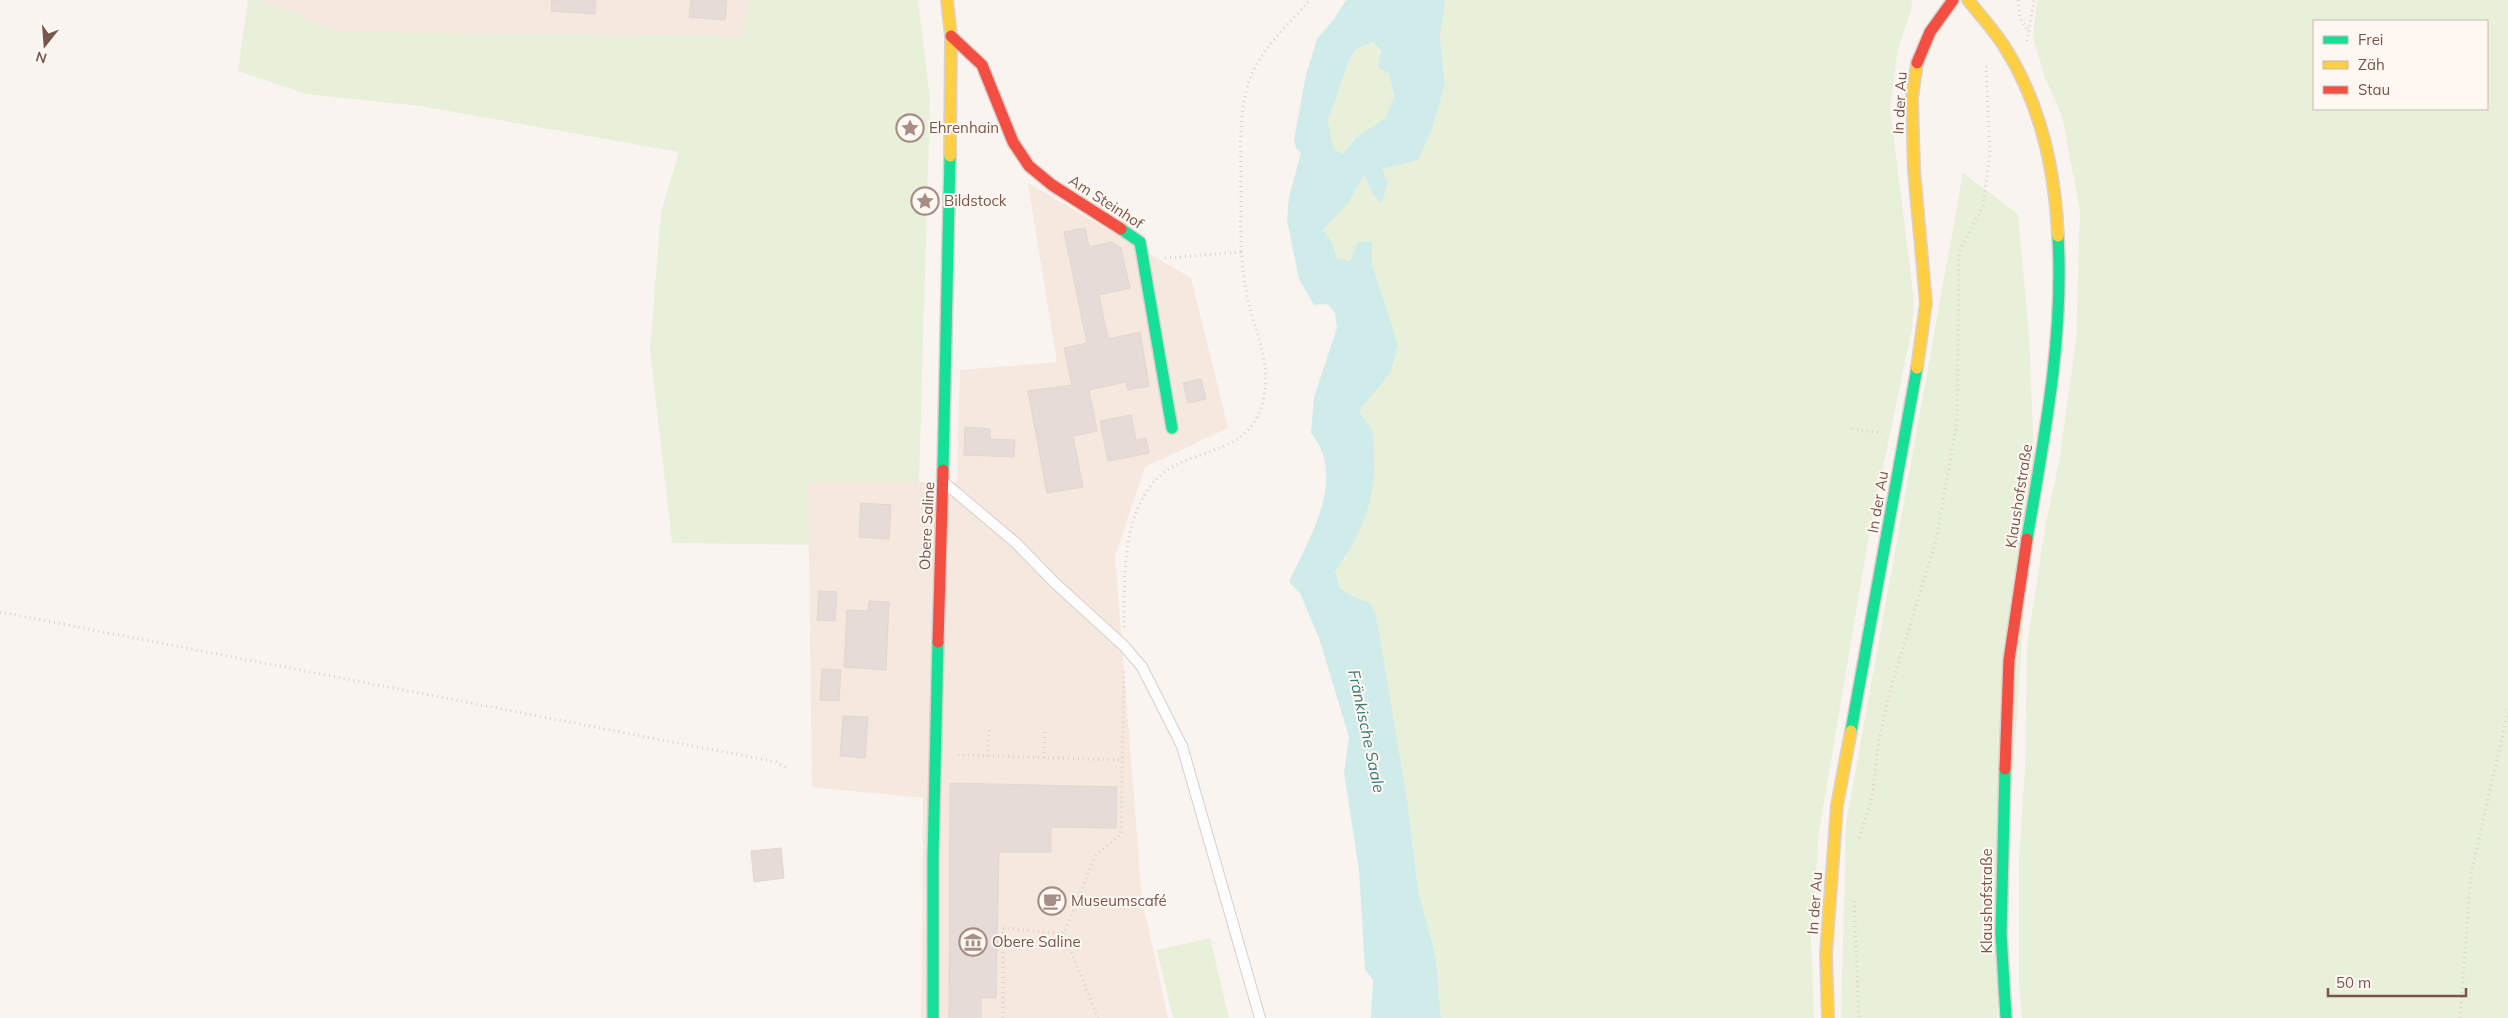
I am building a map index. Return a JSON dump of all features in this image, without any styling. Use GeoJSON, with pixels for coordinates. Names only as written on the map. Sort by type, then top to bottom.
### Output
{"type":"FeatureCollection","features":[{"type":"Feature","properties":{"kind":"main road","name":"Obere Saline"},"geometry":{"type":"LineString","coordinates":[[933,1018],[933,858],[939,589],[944,482],[951,36],[947,0]]}},
{"type":"Feature","properties":{"kind":"main road","name":"In der Au"},"geometry":{"type":"LineString","coordinates":[[1828,1018],[1826,954],[1837,806],[1905,436],[1926,303],[1914,170],[1912,98],[1918,58],[1930,32],[1953,0]]}},
{"type":"Feature","properties":{"kind":"main road","name":"Klaushofstraße"},"geometry":{"type":"LineString","coordinates":[[1968,0],[2008,52],[2034,110],[2046,146],[2058,221],[2060,288],[2056,338],[2040,459],[2011,643],[2002,855],[2002,984],[2006,1018]]}},
{"type":"Feature","properties":{"kind":"main road","name":"Am Steinhof"},"geometry":{"type":"LineString","coordinates":[[951,36],[982,65],[1014,142],[1029,166],[1052,185],[1140,242],[1172,428]]}},
{"type":"Feature","properties":{"kind":"lane"},"geometry":{"type":"LineString","coordinates":[[944,482],[1016,542],[1055,583],[1124,646],[1142,667],[1182,746],[1260,1018]]}},
{"type":"Feature","properties":{"kind":"path"},"geometry":{"type":"LineString","coordinates":[[1098,1018],[1064,934],[1094,856],[1121,834],[1125,568],[1129,535],[1139,505],[1149,488],[1163,473],[1177,464],[1225,448],[1242,436],[1255,421],[1261,409],[1265,395],[1265,372],[1262,350],[1248,300],[1241,252],[1241,129],[1251,77],[1264,53],[1310,0]]}},
{"type":"Feature","properties":{"kind":"path"},"geometry":{"type":"LineString","coordinates":[[2018,0],[2020,19],[2030,32]]}},
{"type":"Feature","properties":{"kind":"path"},"geometry":{"type":"LineString","coordinates":[[1857,843],[1872,798],[1879,739],[1892,684],[1936,540],[1957,423],[1959,252],[1983,206],[1990,154],[1986,67],[2008,52],[2026,44],[2030,32],[2034,0]]}},
{"type":"Feature","properties":{"kind":"path"},"geometry":{"type":"LineString","coordinates":[[1143,259],[1241,252]]}},
{"type":"Feature","properties":{"kind":"path"},"geometry":{"type":"LineString","coordinates":[[1852,429],[1905,436]]}},
{"type":"Feature","properties":{"kind":"path"},"geometry":{"type":"LineString","coordinates":[[0,612],[776,762],[788,768]]}},
{"type":"Feature","properties":{"kind":"path"},"geometry":{"type":"LineString","coordinates":[[2460,1018],[2471,874],[2508,711]]}},
{"type":"Feature","properties":{"kind":"path"},"geometry":{"type":"LineString","coordinates":[[987,756],[990,727]]}},
{"type":"Feature","properties":{"kind":"path"},"geometry":{"type":"LineString","coordinates":[[1044,758],[1045,730]]}},
{"type":"Feature","properties":{"kind":"path"},"geometry":{"type":"LineString","coordinates":[[982,756],[1122,760]]}},
{"type":"Feature","properties":{"kind":"path"},"geometry":{"type":"LineString","coordinates":[[1854,900],[1860,1018]]}},
{"type":"Feature","properties":{"kind":"path"},"geometry":{"type":"LineString","coordinates":[[1003,1018],[1003,928],[1064,934]]}},
{"type":"Feature","properties":{"kind":"shaded area"},"geometry":{"type":"Polygon","coordinates":[[[259,0],[750,0],[743,36],[338,32],[259,0]]]}},
{"type":"Feature","properties":{"kind":"shaded area"},"geometry":{"type":"Polygon","coordinates":[[[1028,183],[1191,278],[1228,428],[1145,467],[1115,556],[1142,899],[1168,1018],[921,1018],[923,798],[812,787],[808,482],[957,482],[960,370],[1057,362],[1028,183]]]}},
{"type":"Feature","properties":{"kind":"green space"},"geometry":{"type":"Polygon","coordinates":[[[248,0],[259,0],[338,32],[743,36],[750,0],[918,0],[930,99],[919,482],[808,482],[809,545],[672,543],[650,349],[661,212],[679,152],[420,106],[306,94],[238,71],[248,0]]]}},
{"type":"Feature","properties":{"kind":"green space"},"geometry":{"type":"Polygon","coordinates":[[[1444,0],[1911,0],[1912,7],[1898,49],[1890,108],[1914,300],[1912,329],[1870,530],[1819,831],[1811,938],[1814,1018],[1441,1018],[1436,958],[1418,889],[1407,799],[1376,615],[1369,603],[1352,596],[1340,588],[1335,571],[1346,557],[1372,431],[1359,411],[1391,372],[1398,345],[1372,264],[1372,241],[1358,242],[1351,261],[1337,258],[1332,242],[1323,230],[1348,203],[1364,175],[1373,194],[1381,169],[1418,160],[1431,132],[1445,84],[1440,36],[1444,0]]]}},
{"type":"Feature","properties":{"kind":"green space"},"geometry":{"type":"Polygon","coordinates":[[[2037,0],[2508,0],[2508,1018],[2022,1018],[2019,983],[2019,856],[2025,769],[2027,645],[2046,522],[2059,462],[2076,340],[2080,211],[2062,116],[2045,78],[2033,38],[2037,0]]]}},
{"type":"Feature","properties":{"kind":"green space"},"geometry":{"type":"Polygon","coordinates":[[[1373,42],[1388,68],[1391,78],[1393,98],[1391,108],[1384,120],[1357,136],[1343,154],[1333,148],[1328,121],[1348,63],[1355,50],[1373,42]]]}},
{"type":"Feature","properties":{"kind":"green space"},"geometry":{"type":"Polygon","coordinates":[[[1963,173],[2018,214],[2029,334],[2034,458],[1997,1018],[1841,1018],[1846,824],[1963,173]]]}},
{"type":"Feature","properties":{"kind":"green space"},"geometry":{"type":"Polygon","coordinates":[[[1210,938],[1229,1018],[1173,1018],[1157,950],[1210,938]]]}},
{"type":"Feature","properties":{"kind":"water","name":"Fränkische Saale"},"geometry":{"type":"Polygon","coordinates":[[[1346,0],[1444,0],[1445,3],[1440,36],[1445,84],[1431,132],[1418,160],[1382,169],[1388,183],[1381,204],[1373,194],[1364,175],[1348,203],[1323,230],[1332,242],[1337,258],[1350,261],[1358,242],[1372,241],[1372,264],[1398,345],[1391,372],[1359,411],[1373,433],[1373,485],[1370,501],[1360,530],[1335,571],[1340,588],[1352,596],[1370,603],[1376,615],[1407,799],[1418,889],[1436,958],[1441,1018],[1371,1018],[1373,980],[1365,969],[1359,870],[1344,773],[1349,737],[1319,638],[1300,593],[1289,582],[1315,527],[1326,488],[1326,469],[1321,451],[1311,433],[1314,397],[1337,328],[1335,313],[1328,304],[1314,305],[1299,279],[1287,220],[1289,197],[1301,153],[1296,148],[1294,140],[1306,75],[1317,39],[1334,19],[1346,0]],[[1373,42],[1355,50],[1348,63],[1328,121],[1333,148],[1343,154],[1357,136],[1386,118],[1394,96],[1389,73],[1378,67],[1381,51],[1373,42]]]}},
{"type":"Feature","properties":{"kind":"building"},"geometry":{"type":"Polygon","coordinates":[[[552,0],[596,0],[595,14],[551,11],[552,0]]]}},
{"type":"Feature","properties":{"kind":"building"},"geometry":{"type":"Polygon","coordinates":[[[691,0],[727,0],[725,20],[689,17],[691,0]]]}},
{"type":"Feature","properties":{"kind":"building"},"geometry":{"type":"Polygon","coordinates":[[[1085,228],[1089,247],[1112,242],[1121,248],[1130,288],[1099,295],[1108,339],[1140,332],[1149,386],[1128,390],[1126,382],[1089,390],[1097,431],[1073,436],[1083,487],[1047,493],[1028,391],[1072,385],[1064,348],[1087,343],[1064,232],[1085,228]]]}},
{"type":"Feature","properties":{"kind":"building"},"geometry":{"type":"Polygon","coordinates":[[[1201,379],[1206,399],[1188,403],[1183,383],[1201,379]]]}},
{"type":"Feature","properties":{"kind":"building"},"geometry":{"type":"Polygon","coordinates":[[[1131,415],[1136,440],[1146,438],[1149,453],[1108,461],[1100,421],[1131,415]]]}},
{"type":"Feature","properties":{"kind":"building"},"geometry":{"type":"Polygon","coordinates":[[[965,427],[990,429],[990,439],[1015,440],[1014,457],[964,455],[965,427]]]}},
{"type":"Feature","properties":{"kind":"building"},"geometry":{"type":"Polygon","coordinates":[[[861,503],[891,505],[889,539],[859,537],[861,503]]]}},
{"type":"Feature","properties":{"kind":"building"},"geometry":{"type":"Polygon","coordinates":[[[819,591],[837,592],[835,621],[817,620],[819,591]]]}},
{"type":"Feature","properties":{"kind":"building"},"geometry":{"type":"Polygon","coordinates":[[[869,601],[889,602],[886,670],[844,667],[847,610],[868,611],[869,601]]]}},
{"type":"Feature","properties":{"kind":"building"},"geometry":{"type":"Polygon","coordinates":[[[822,669],[841,670],[839,701],[820,700],[822,669]]]}},
{"type":"Feature","properties":{"kind":"building"},"geometry":{"type":"Polygon","coordinates":[[[843,716],[868,717],[865,758],[840,756],[843,716]]]}},
{"type":"Feature","properties":{"kind":"building"},"geometry":{"type":"Polygon","coordinates":[[[950,783],[1117,787],[1116,828],[1051,827],[1051,852],[999,852],[996,998],[981,998],[981,1018],[949,1018],[950,783]]]}},
{"type":"Feature","properties":{"kind":"building"},"geometry":{"type":"Polygon","coordinates":[[[781,848],[784,878],[754,882],[751,851],[781,848]]]}},
{"type":"Feature","properties":{"kind":"traffic: fast"},"geometry":{"type":"LineString","coordinates":[[943,470],[950,156]]}},
{"type":"Feature","properties":{"kind":"traffic: fast"},"geometry":{"type":"LineString","coordinates":[[1121,229],[1140,242],[1172,428]]}},
{"type":"Feature","properties":{"kind":"traffic: fast"},"geometry":{"type":"LineString","coordinates":[[2027,539],[2046,426],[2055,350],[2058,312],[2058,236]]}},
{"type":"Feature","properties":{"kind":"traffic: fast"},"geometry":{"type":"LineString","coordinates":[[1851,731],[1917,368]]}},
{"type":"Feature","properties":{"kind":"traffic: fast"},"geometry":{"type":"LineString","coordinates":[[933,1018],[933,858],[938,642]]}},
{"type":"Feature","properties":{"kind":"traffic: fast"},"geometry":{"type":"LineString","coordinates":[[2005,769],[2001,934],[2006,1018]]}},
{"type":"Feature","properties":{"kind":"traffic: slow"},"geometry":{"type":"LineString","coordinates":[[947,0],[951,36],[950,156]]}},
{"type":"Feature","properties":{"kind":"traffic: slow"},"geometry":{"type":"LineString","coordinates":[[1968,0],[1991,28],[2017,67],[2036,113],[2049,161],[2058,236]]}},
{"type":"Feature","properties":{"kind":"traffic: slow"},"geometry":{"type":"LineString","coordinates":[[1917,63],[1912,98],[1914,170],[1926,303],[1917,368]]}},
{"type":"Feature","properties":{"kind":"traffic: slow"},"geometry":{"type":"LineString","coordinates":[[1828,1018],[1826,954],[1837,805],[1851,731]]}},
{"type":"Feature","properties":{"kind":"traffic: jam"},"geometry":{"type":"LineString","coordinates":[[1917,63],[1930,32],[1953,0]]}},
{"type":"Feature","properties":{"kind":"traffic: jam"},"geometry":{"type":"LineString","coordinates":[[951,36],[982,65],[1013,142],[1029,166],[1052,185],[1121,229]]}},
{"type":"Feature","properties":{"kind":"traffic: jam"},"geometry":{"type":"LineString","coordinates":[[938,642],[943,470]]}},
{"type":"Feature","properties":{"kind":"traffic: jam"},"geometry":{"type":"LineString","coordinates":[[2005,769],[2009,660],[2027,539]]}},
{"type":"Feature","properties":{"kind":"place","name":"Ehrenhain"},"geometry":{"type":"Point","coordinates":[910,128]}},
{"type":"Feature","properties":{"kind":"place","name":"Bildstock"},"geometry":{"type":"Point","coordinates":[925,201]}},
{"type":"Feature","properties":{"kind":"place","name":"Museumscafé"},"geometry":{"type":"Point","coordinates":[1052,901]}},
{"type":"Feature","properties":{"kind":"place","name":"Obere Saline"},"geometry":{"type":"Point","coordinates":[973,942]}}]}
